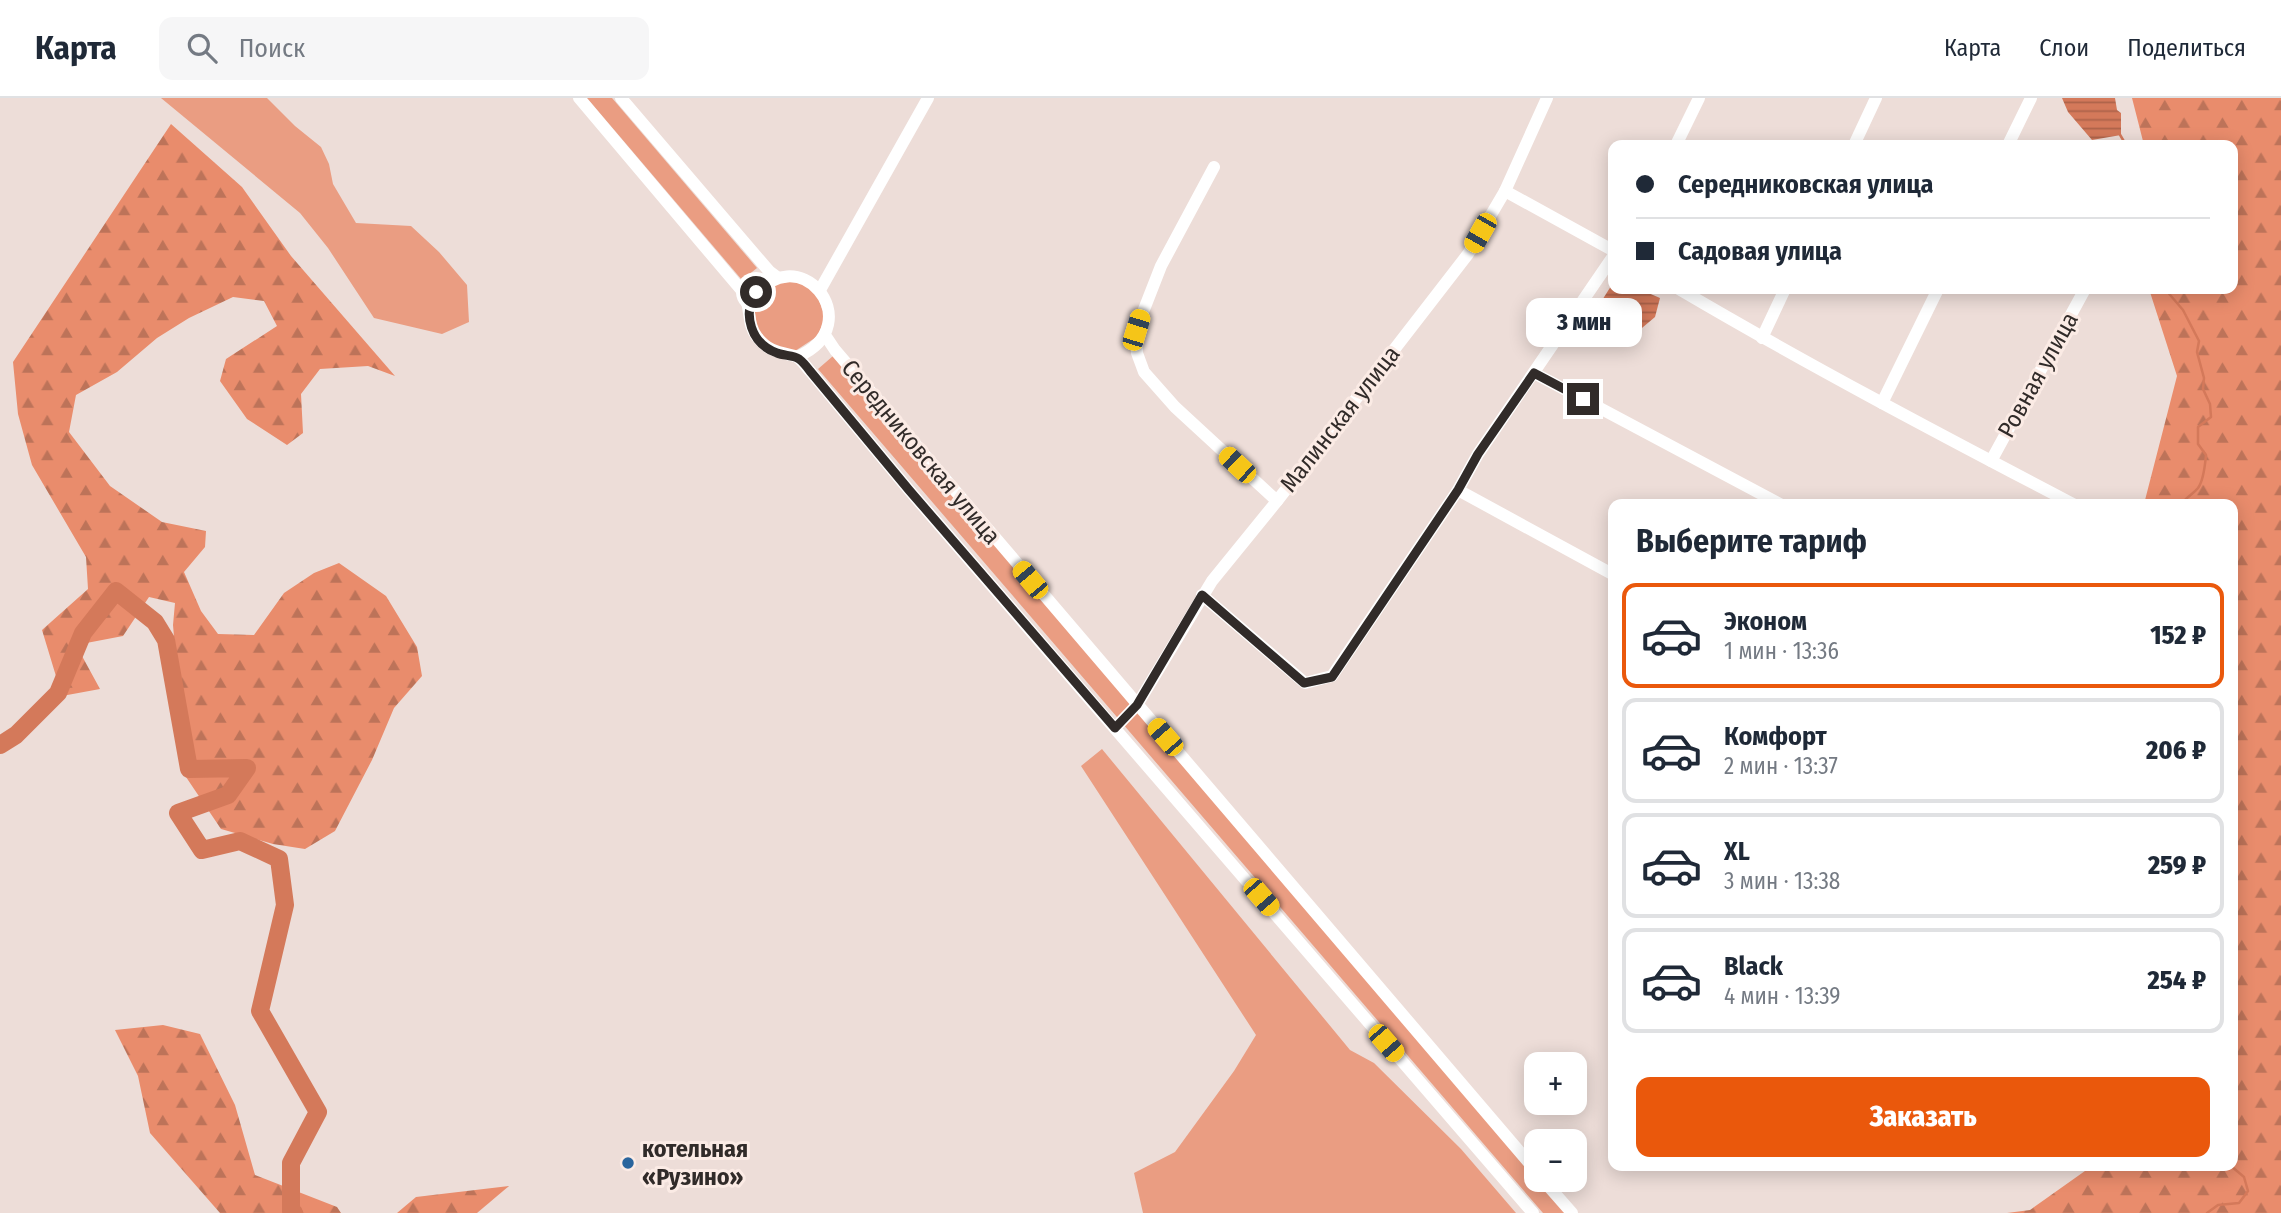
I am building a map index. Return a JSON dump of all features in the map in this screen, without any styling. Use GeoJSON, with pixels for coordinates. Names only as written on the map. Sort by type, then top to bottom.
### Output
{"type":"FeatureCollection","features":[{"type":"Feature","properties":{"kind":"street","name":"Середниковская улица"},"geometry":{"type":"LineString","coordinates":[[579,98],[743,292],[750,303],[749,320],[756,336],[769,349],[781,355],[797,357],[1533,1213]]}},
{"type":"Feature","properties":{"kind":"street"},"geometry":{"type":"LineString","coordinates":[[621,98],[776,277]]}},
{"type":"Feature","properties":{"kind":"street"},"geometry":{"type":"LineString","coordinates":[[750,303],[762,286],[776,277],[797,276],[820,290],[928,98]]}},
{"type":"Feature","properties":{"kind":"street","name":"Малинская улица"},"geometry":{"type":"LineString","coordinates":[[1115,728],[1137,705],[1202,595],[1468,254],[1505,191],[1547,98]]}},
{"type":"Feature","properties":{"kind":"street"},"geometry":{"type":"LineString","coordinates":[[1678,140],[1699,98]]}},
{"type":"Feature","properties":{"kind":"street"},"geometry":{"type":"LineString","coordinates":[[1856,140],[1876,98]]}},
{"type":"Feature","properties":{"kind":"street"},"geometry":{"type":"LineString","coordinates":[[2010,140],[2031,98]]}},
{"type":"Feature","properties":{"kind":"street"},"geometry":{"type":"LineString","coordinates":[[1214,167],[1156,278],[1136,330],[1137,353],[1144,372],[1175,407],[1277,501]]}},
{"type":"Feature","properties":{"kind":"street"},"geometry":{"type":"LineString","coordinates":[[1505,191],[1608,250]]}},
{"type":"Feature","properties":{"kind":"street"},"geometry":{"type":"LineString","coordinates":[[1202,595],[1304,683],[1332,677],[1608,262]]}},
{"type":"Feature","properties":{"kind":"street","name":"Середниковская улица"},"geometry":{"type":"LineString","coordinates":[[820,290],[828,308],[825,335],[835,350],[1524,1157]]}},
{"type":"Feature","properties":{"kind":"street"},"geometry":{"type":"LineString","coordinates":[[1687,294],[1762,338],[2063,499]]}},
{"type":"Feature","properties":{"kind":"street"},"geometry":{"type":"LineString","coordinates":[[1762,338],[1783,294]]}},
{"type":"Feature","properties":{"kind":"street"},"geometry":{"type":"LineString","coordinates":[[1882,403],[1936,294]]}},
{"type":"Feature","properties":{"kind":"street","name":"Ровная улица"},"geometry":{"type":"LineString","coordinates":[[1991,461],[2082,294]]}},
{"type":"Feature","properties":{"kind":"street"},"geometry":{"type":"LineString","coordinates":[[797,357],[816,346],[825,335]]}},
{"type":"Feature","properties":{"kind":"street"},"geometry":{"type":"LineString","coordinates":[[1534,373],[1771,499]]}},
{"type":"Feature","properties":{"kind":"street"},"geometry":{"type":"LineString","coordinates":[[1458,490],[1608,572]]}},
{"type":"Feature","properties":{"kind":"street"},"geometry":{"type":"LineString","coordinates":[[1554,1192],[1572,1213]]}},
{"type":"Feature","properties":{"kind":"shaded area"},"geometry":{"type":"Polygon","coordinates":[[[161,98],[267,98],[321,147],[329,164],[333,184],[356,223],[411,226],[439,252],[467,285],[469,322],[442,334],[374,318],[328,248],[300,213],[161,98]]]}},
{"type":"Feature","properties":{"kind":"shaded area"},"geometry":{"type":"Polygon","coordinates":[[[587,98],[612,98],[757,268],[742,280],[587,98]]]}},
{"type":"Feature","properties":{"kind":"shaded area"},"geometry":{"type":"Polygon","coordinates":[[[2062,98],[2115,98],[2117,110],[2121,113],[2121,135],[2092,140],[2068,112],[2062,98]]]}},
{"type":"Feature","properties":{"kind":"shaded area"},"geometry":{"type":"Polygon","coordinates":[[[799,281],[816,292],[825,317],[818,336],[795,351],[781,351],[758,334],[754,306],[772,284],[799,281]]]}},
{"type":"Feature","properties":{"kind":"shaded area"},"geometry":{"type":"Polygon","coordinates":[[[1608,291],[1608,294],[1651,294],[1660,298],[1655,317],[1636,333],[1613,326],[1599,305],[1608,291]]]}},
{"type":"Feature","properties":{"kind":"shaded area"},"geometry":{"type":"Polygon","coordinates":[[[833,356],[1524,1162],[1524,1191],[818,369],[833,356]]]}},
{"type":"Feature","properties":{"kind":"shaded area"},"geometry":{"type":"Polygon","coordinates":[[[1102,749],[1350,1050],[1374,1063],[1461,1149],[1516,1213],[1143,1213],[1134,1173],[1175,1152],[1234,1071],[1256,1035],[1081,766],[1102,749]]]}},
{"type":"Feature","properties":{"kind":"shaded area"},"geometry":{"type":"Polygon","coordinates":[[[1525,1192],[1550,1192],[1568,1213],[1543,1213],[1525,1192]]]}},
{"type":"Feature","properties":{"kind":"green space"},"geometry":{"type":"Polygon","coordinates":[[[2132,98],[2281,98],[2281,1213],[2007,1213],[2030,1210],[2085,1171],[2238,1171],[2238,499],[2145,499],[2177,376],[2151,294],[2238,294],[2238,140],[2143,140],[2132,98]]]}},
{"type":"Feature","properties":{"kind":"green space"},"geometry":{"type":"Polygon","coordinates":[[[171,124],[242,187],[291,256],[395,376],[368,366],[320,369],[301,394],[303,433],[287,445],[247,419],[220,381],[226,359],[277,326],[264,301],[233,297],[189,318],[157,338],[117,372],[76,395],[69,432],[110,486],[162,522],[206,531],[205,547],[184,572],[201,611],[218,634],[254,635],[284,593],[314,573],[339,563],[386,596],[417,647],[422,676],[394,708],[372,760],[335,831],[305,849],[273,844],[221,829],[186,777],[173,625],[175,603],[149,597],[123,636],[76,645],[100,689],[62,696],[42,630],[88,589],[86,557],[32,465],[18,414],[13,362],[171,124]]]}},
{"type":"Feature","properties":{"kind":"green space"},"geometry":{"type":"Polygon","coordinates":[[[163,1025],[200,1034],[235,1105],[255,1175],[337,1207],[341,1213],[220,1213],[150,1133],[138,1076],[115,1030],[163,1025]]]}},
{"type":"Feature","properties":{"kind":"green space"},"geometry":{"type":"Polygon","coordinates":[[[509,1186],[477,1213],[397,1213],[416,1197],[509,1186]]]}},
{"type":"Feature","properties":{"kind":"waterway"},"geometry":{"type":"LineString","coordinates":[[2119,133],[2123,140]]}},
{"type":"Feature","properties":{"kind":"waterway"},"geometry":{"type":"LineString","coordinates":[[2169,294],[2183,310],[2199,341],[2197,352],[2204,378],[2203,389],[2210,404],[2211,417],[2198,427],[2198,444],[2206,455],[2203,477],[2198,488],[2186,499]]}},
{"type":"Feature","properties":{"kind":"waterway"},"geometry":{"type":"LineString","coordinates":[[0,745],[16,735],[58,693],[83,633],[116,591],[155,622],[166,640],[189,769],[247,768],[228,795],[178,813],[202,850],[240,841],[279,859],[285,905],[260,1011],[318,1112],[291,1163],[291,1211],[294,1213]]}},
{"type":"Feature","properties":{"kind":"waterway"},"geometry":{"type":"LineString","coordinates":[[2207,1213],[2218,1205],[2239,1203],[2248,1191],[2244,1177],[2237,1171]]}},
{"type":"Feature","properties":{"kind":"place","name":"котельная «Рузино»"},"geometry":{"type":"Point","coordinates":[628,1163]}},
{"type":"Feature","properties":{"kind":"route"},"geometry":{"type":"LineString","coordinates":[[756,292],[750,303],[749,320],[756,336],[769,349],[781,355],[797,357],[810,371],[1115,728],[1137,705],[1202,595],[1304,683],[1332,677],[1534,373],[1583,399]]}}]}
